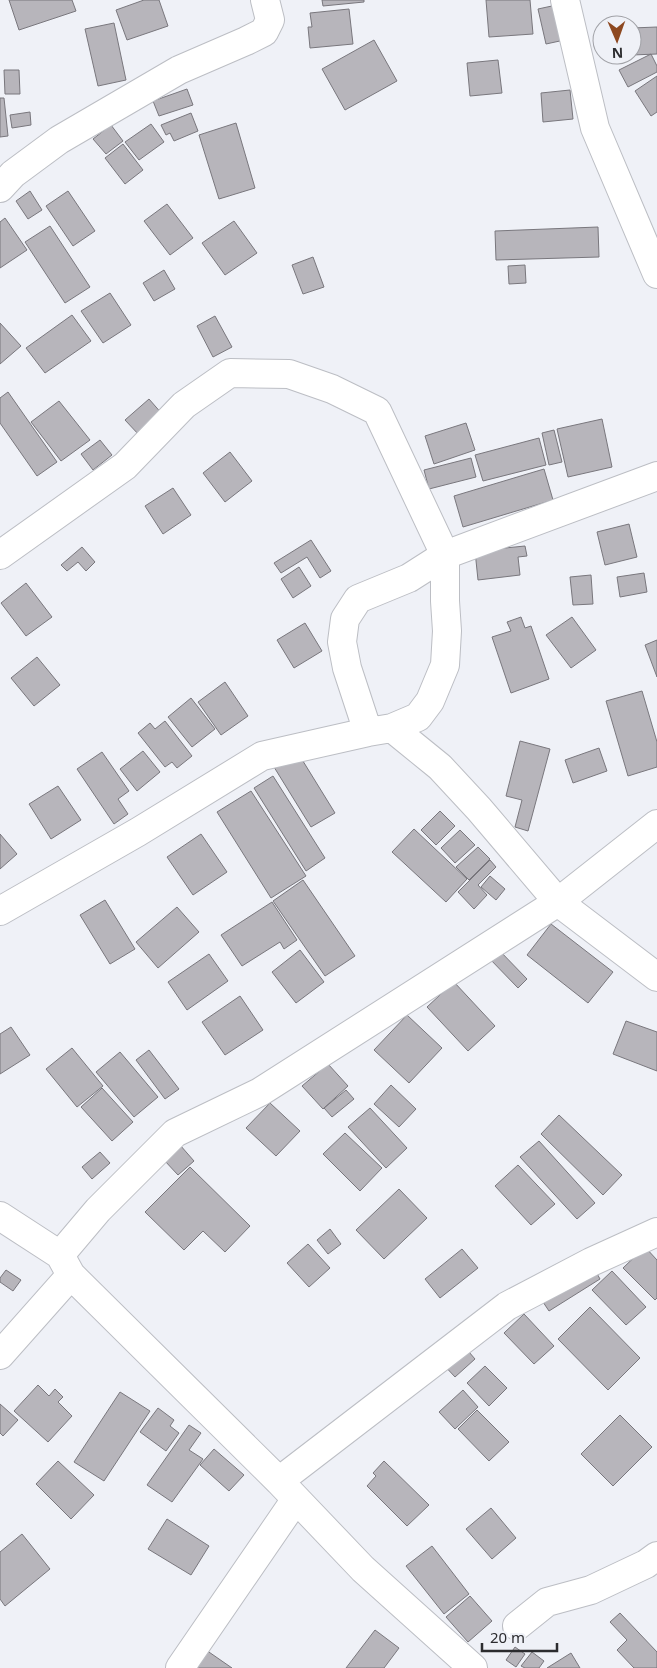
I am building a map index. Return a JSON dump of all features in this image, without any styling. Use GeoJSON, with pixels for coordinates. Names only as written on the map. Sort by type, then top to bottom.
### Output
{"type":"FeatureCollection","features":[{"type":"Feature","properties":{"kind":"street"},"geometry":{"type":"LineString","coordinates":[[0,188],[13,174],[68,135],[179,70],[264,32],[270,20],[265,0]]}},
{"type":"Feature","properties":{"kind":"street"},"geometry":{"type":"LineString","coordinates":[[565,0],[595,128],[657,274]]}},
{"type":"Feature","properties":{"kind":"street"},"geometry":{"type":"LineString","coordinates":[[0,555],[125,466],[184,405],[230,373],[289,374],[332,389],[377,412],[445,555],[447,631],[445,665],[430,701],[418,718],[380,730],[262,756],[138,832],[0,911]]}},
{"type":"Feature","properties":{"kind":"street"},"geometry":{"type":"LineString","coordinates":[[657,476],[445,555],[409,578],[358,599],[345,619],[342,642],[347,668],[380,730],[440,767],[479,809],[558,902],[657,977]]}},
{"type":"Feature","properties":{"kind":"street"},"geometry":{"type":"LineString","coordinates":[[0,1355],[65,1265],[98,1210],[175,1133],[260,1092],[558,902],[657,824]]}},
{"type":"Feature","properties":{"kind":"street"},"geometry":{"type":"LineString","coordinates":[[0,1216],[65,1265],[288,1490],[363,1569],[474,1668]]}},
{"type":"Feature","properties":{"kind":"street"},"geometry":{"type":"LineString","coordinates":[[180,1668],[288,1490],[507,1306],[591,1262],[657,1232]]}},
{"type":"Feature","properties":{"kind":"street"},"geometry":{"type":"LineString","coordinates":[[517,1626],[547,1602],[591,1590],[646,1564],[657,1556]]}},
{"type":"Feature","properties":{"kind":"building"},"geometry":{"type":"Polygon","coordinates":[[[9,0],[72,0],[76,11],[19,30],[9,0]]]}},
{"type":"Feature","properties":{"kind":"building"},"geometry":{"type":"Polygon","coordinates":[[[144,0],[159,0],[168,26],[127,40],[116,10],[144,0]]]}},
{"type":"Feature","properties":{"kind":"building"},"geometry":{"type":"Polygon","coordinates":[[[322,0],[364,0],[364,2],[323,6],[322,0]]]}},
{"type":"Feature","properties":{"kind":"building"},"geometry":{"type":"Polygon","coordinates":[[[486,0],[530,0],[533,34],[489,37],[486,0]]]}},
{"type":"Feature","properties":{"kind":"building"},"geometry":{"type":"Polygon","coordinates":[[[561,4],[569,39],[546,44],[538,9],[561,4]]]}},
{"type":"Feature","properties":{"kind":"building"},"geometry":{"type":"Polygon","coordinates":[[[349,9],[353,44],[310,48],[308,27],[312,27],[310,13],[349,9]]]}},
{"type":"Feature","properties":{"kind":"building"},"geometry":{"type":"Polygon","coordinates":[[[114,23],[126,80],[98,86],[85,29],[114,23]]]}},
{"type":"Feature","properties":{"kind":"building"},"geometry":{"type":"Polygon","coordinates":[[[657,27],[657,54],[642,55],[642,28],[657,27]]]}},
{"type":"Feature","properties":{"kind":"building"},"geometry":{"type":"Polygon","coordinates":[[[374,40],[397,81],[345,110],[322,69],[374,40]]]}},
{"type":"Feature","properties":{"kind":"building"},"geometry":{"type":"Polygon","coordinates":[[[651,54],[657,66],[657,72],[628,87],[619,70],[629,65],[642,65],[642,58],[651,54]]]}},
{"type":"Feature","properties":{"kind":"building"},"geometry":{"type":"Polygon","coordinates":[[[498,60],[502,93],[470,96],[467,63],[498,60]]]}},
{"type":"Feature","properties":{"kind":"building"},"geometry":{"type":"Polygon","coordinates":[[[4,70],[19,70],[20,94],[5,94],[4,70]]]}},
{"type":"Feature","properties":{"kind":"building"},"geometry":{"type":"Polygon","coordinates":[[[657,76],[657,112],[651,116],[635,91],[657,76]]]}},
{"type":"Feature","properties":{"kind":"building"},"geometry":{"type":"Polygon","coordinates":[[[187,89],[193,105],[159,116],[153,101],[187,89]]]}},
{"type":"Feature","properties":{"kind":"building"},"geometry":{"type":"Polygon","coordinates":[[[570,90],[573,119],[543,122],[541,93],[570,90]]]}},
{"type":"Feature","properties":{"kind":"building"},"geometry":{"type":"Polygon","coordinates":[[[0,98],[4,98],[8,136],[0,137],[0,98]]]}},
{"type":"Feature","properties":{"kind":"building"},"geometry":{"type":"Polygon","coordinates":[[[30,112],[31,125],[12,128],[10,115],[30,112]]]}},
{"type":"Feature","properties":{"kind":"building"},"geometry":{"type":"Polygon","coordinates":[[[191,113],[198,131],[174,141],[170,133],[166,135],[161,125],[191,113]]]}},
{"type":"Feature","properties":{"kind":"building"},"geometry":{"type":"Polygon","coordinates":[[[236,123],[255,188],[219,199],[199,135],[236,123]]]}},
{"type":"Feature","properties":{"kind":"building"},"geometry":{"type":"Polygon","coordinates":[[[151,124],[164,142],[139,160],[125,142],[151,124]]]}},
{"type":"Feature","properties":{"kind":"building"},"geometry":{"type":"Polygon","coordinates":[[[111,125],[123,141],[106,154],[93,139],[111,125]]]}},
{"type":"Feature","properties":{"kind":"building"},"geometry":{"type":"Polygon","coordinates":[[[123,144],[143,170],[125,184],[105,158],[123,144]]]}},
{"type":"Feature","properties":{"kind":"building"},"geometry":{"type":"Polygon","coordinates":[[[30,191],[42,210],[28,219],[16,201],[30,191]]]}},
{"type":"Feature","properties":{"kind":"building"},"geometry":{"type":"Polygon","coordinates":[[[68,191],[95,231],[73,246],[46,206],[68,191]]]}},
{"type":"Feature","properties":{"kind":"building"},"geometry":{"type":"Polygon","coordinates":[[[167,204],[193,238],[170,255],[144,221],[167,204]]]}},
{"type":"Feature","properties":{"kind":"building"},"geometry":{"type":"Polygon","coordinates":[[[5,218],[27,250],[0,268],[0,222],[5,218]]]}},
{"type":"Feature","properties":{"kind":"building"},"geometry":{"type":"Polygon","coordinates":[[[234,221],[257,253],[225,275],[202,243],[234,221]]]}},
{"type":"Feature","properties":{"kind":"building"},"geometry":{"type":"Polygon","coordinates":[[[50,226],[90,287],[65,303],[25,242],[50,226]]]}},
{"type":"Feature","properties":{"kind":"building"},"geometry":{"type":"Polygon","coordinates":[[[598,227],[599,257],[496,260],[495,231],[598,227]]]}},
{"type":"Feature","properties":{"kind":"building"},"geometry":{"type":"Polygon","coordinates":[[[313,257],[324,287],[303,294],[292,265],[313,257]]]}},
{"type":"Feature","properties":{"kind":"building"},"geometry":{"type":"Polygon","coordinates":[[[525,265],[526,283],[509,284],[508,266],[525,265]]]}},
{"type":"Feature","properties":{"kind":"building"},"geometry":{"type":"Polygon","coordinates":[[[164,270],[175,289],[154,301],[143,283],[164,270]]]}},
{"type":"Feature","properties":{"kind":"building"},"geometry":{"type":"Polygon","coordinates":[[[110,293],[131,325],[103,343],[81,311],[110,293]]]}},
{"type":"Feature","properties":{"kind":"building"},"geometry":{"type":"Polygon","coordinates":[[[72,315],[91,341],[45,373],[26,348],[72,315]]]}},
{"type":"Feature","properties":{"kind":"building"},"geometry":{"type":"Polygon","coordinates":[[[215,316],[232,347],[213,357],[197,326],[215,316]]]}},
{"type":"Feature","properties":{"kind":"building"},"geometry":{"type":"Polygon","coordinates":[[[0,323],[21,346],[0,364],[0,323]]]}},
{"type":"Feature","properties":{"kind":"building"},"geometry":{"type":"Polygon","coordinates":[[[8,392],[57,462],[37,476],[0,423],[0,398],[8,392]]]}},
{"type":"Feature","properties":{"kind":"building"},"geometry":{"type":"Polygon","coordinates":[[[149,399],[163,415],[140,436],[125,420],[149,399]]]}},
{"type":"Feature","properties":{"kind":"building"},"geometry":{"type":"Polygon","coordinates":[[[59,401],[90,440],[61,461],[31,422],[59,401]]]}},
{"type":"Feature","properties":{"kind":"building"},"geometry":{"type":"Polygon","coordinates":[[[602,419],[612,467],[568,477],[557,429],[602,419]]]}},
{"type":"Feature","properties":{"kind":"building"},"geometry":{"type":"Polygon","coordinates":[[[466,423],[475,450],[434,464],[425,436],[466,423]]]}},
{"type":"Feature","properties":{"kind":"building"},"geometry":{"type":"Polygon","coordinates":[[[554,430],[562,462],[549,465],[542,433],[554,430]]]}},
{"type":"Feature","properties":{"kind":"building"},"geometry":{"type":"Polygon","coordinates":[[[539,438],[546,465],[483,481],[475,455],[539,438]]]}},
{"type":"Feature","properties":{"kind":"building"},"geometry":{"type":"Polygon","coordinates":[[[100,440],[112,455],[93,470],[81,454],[100,440]]]}},
{"type":"Feature","properties":{"kind":"building"},"geometry":{"type":"Polygon","coordinates":[[[230,452],[252,481],[225,502],[203,473],[230,452]]]}},
{"type":"Feature","properties":{"kind":"building"},"geometry":{"type":"Polygon","coordinates":[[[471,458],[476,477],[429,489],[424,470],[471,458]]]}},
{"type":"Feature","properties":{"kind":"building"},"geometry":{"type":"Polygon","coordinates":[[[544,469],[553,500],[463,527],[454,496],[544,469]]]}},
{"type":"Feature","properties":{"kind":"building"},"geometry":{"type":"Polygon","coordinates":[[[173,488],[191,515],[163,534],[145,506],[173,488]]]}},
{"type":"Feature","properties":{"kind":"building"},"geometry":{"type":"Polygon","coordinates":[[[629,524],[637,557],[605,565],[597,532],[629,524]]]}},
{"type":"Feature","properties":{"kind":"building"},"geometry":{"type":"Polygon","coordinates":[[[311,540],[331,571],[320,578],[307,557],[281,573],[274,563],[311,540]]]}},
{"type":"Feature","properties":{"kind":"building"},"geometry":{"type":"Polygon","coordinates":[[[525,546],[527,556],[518,557],[520,575],[478,580],[475,551],[525,546]]]}},
{"type":"Feature","properties":{"kind":"building"},"geometry":{"type":"Polygon","coordinates":[[[82,547],[95,562],[86,571],[78,562],[67,571],[61,565],[82,547]]]}},
{"type":"Feature","properties":{"kind":"building"},"geometry":{"type":"Polygon","coordinates":[[[299,567],[311,586],[293,598],[281,579],[299,567]]]}},
{"type":"Feature","properties":{"kind":"building"},"geometry":{"type":"Polygon","coordinates":[[[644,573],[647,592],[620,597],[617,577],[644,573]]]}},
{"type":"Feature","properties":{"kind":"building"},"geometry":{"type":"Polygon","coordinates":[[[591,575],[593,604],[573,605],[570,577],[591,575]]]}},
{"type":"Feature","properties":{"kind":"building"},"geometry":{"type":"Polygon","coordinates":[[[26,583],[52,617],[26,636],[1,603],[26,583]]]}},
{"type":"Feature","properties":{"kind":"building"},"geometry":{"type":"Polygon","coordinates":[[[521,617],[525,628],[531,626],[549,679],[511,693],[492,637],[511,631],[507,622],[521,617]]]}},
{"type":"Feature","properties":{"kind":"building"},"geometry":{"type":"Polygon","coordinates":[[[572,617],[596,650],[571,668],[546,635],[572,617]]]}},
{"type":"Feature","properties":{"kind":"building"},"geometry":{"type":"Polygon","coordinates":[[[305,623],[322,651],[294,668],[277,640],[305,623]]]}},
{"type":"Feature","properties":{"kind":"building"},"geometry":{"type":"Polygon","coordinates":[[[657,640],[657,677],[645,645],[657,640]]]}},
{"type":"Feature","properties":{"kind":"building"},"geometry":{"type":"Polygon","coordinates":[[[37,657],[60,685],[34,706],[11,678],[37,657]]]}},
{"type":"Feature","properties":{"kind":"building"},"geometry":{"type":"Polygon","coordinates":[[[225,682],[248,716],[221,735],[198,702],[225,682]]]}},
{"type":"Feature","properties":{"kind":"building"},"geometry":{"type":"Polygon","coordinates":[[[642,691],[657,742],[657,767],[628,776],[606,701],[642,691]]]}},
{"type":"Feature","properties":{"kind":"building"},"geometry":{"type":"Polygon","coordinates":[[[191,698],[215,729],[192,747],[168,717],[191,698]]]}},
{"type":"Feature","properties":{"kind":"building"},"geometry":{"type":"Polygon","coordinates":[[[165,721],[192,756],[177,768],[172,762],[165,767],[138,733],[150,723],[155,729],[165,721]]]}},
{"type":"Feature","properties":{"kind":"building"},"geometry":{"type":"Polygon","coordinates":[[[520,741],[550,749],[528,831],[515,827],[522,800],[506,796],[520,741]]]}},
{"type":"Feature","properties":{"kind":"building"},"geometry":{"type":"Polygon","coordinates":[[[599,748],[607,771],[573,783],[565,760],[599,748]]]}},
{"type":"Feature","properties":{"kind":"building"},"geometry":{"type":"Polygon","coordinates":[[[143,751],[160,772],[137,791],[120,769],[143,751]]]}},
{"type":"Feature","properties":{"kind":"building"},"geometry":{"type":"Polygon","coordinates":[[[102,752],[129,791],[118,799],[128,814],[114,824],[77,769],[102,752]]]}},
{"type":"Feature","properties":{"kind":"building"},"geometry":{"type":"Polygon","coordinates":[[[298,753],[335,813],[311,827],[274,767],[298,753]]]}},
{"type":"Feature","properties":{"kind":"building"},"geometry":{"type":"Polygon","coordinates":[[[273,776],[325,858],[306,871],[254,788],[273,776]]]}},
{"type":"Feature","properties":{"kind":"building"},"geometry":{"type":"Polygon","coordinates":[[[58,786],[81,820],[51,839],[29,804],[58,786]]]}},
{"type":"Feature","properties":{"kind":"building"},"geometry":{"type":"Polygon","coordinates":[[[251,791],[306,876],[271,898],[217,812],[251,791]]]}},
{"type":"Feature","properties":{"kind":"building"},"geometry":{"type":"Polygon","coordinates":[[[440,811],[455,826],[436,845],[421,830],[440,811]]]}},
{"type":"Feature","properties":{"kind":"building"},"geometry":{"type":"Polygon","coordinates":[[[414,829],[467,879],[446,902],[392,852],[414,829]]]}},
{"type":"Feature","properties":{"kind":"building"},"geometry":{"type":"Polygon","coordinates":[[[460,830],[475,845],[455,863],[441,848],[460,830]]]}},
{"type":"Feature","properties":{"kind":"building"},"geometry":{"type":"Polygon","coordinates":[[[0,834],[17,854],[0,869],[0,834]]]}},
{"type":"Feature","properties":{"kind":"building"},"geometry":{"type":"Polygon","coordinates":[[[201,834],[227,872],[193,895],[167,857],[201,834]]]}},
{"type":"Feature","properties":{"kind":"building"},"geometry":{"type":"Polygon","coordinates":[[[478,847],[490,859],[469,880],[456,867],[478,847]]]}},
{"type":"Feature","properties":{"kind":"building"},"geometry":{"type":"Polygon","coordinates":[[[490,860],[496,867],[478,885],[487,895],[474,909],[458,892],[490,860]]]}},
{"type":"Feature","properties":{"kind":"building"},"geometry":{"type":"Polygon","coordinates":[[[490,876],[505,889],[496,900],[481,887],[490,876]]]}},
{"type":"Feature","properties":{"kind":"building"},"geometry":{"type":"Polygon","coordinates":[[[303,880],[355,956],[325,976],[273,901],[303,880]]]}},
{"type":"Feature","properties":{"kind":"building"},"geometry":{"type":"Polygon","coordinates":[[[105,900],[135,949],[110,964],[80,915],[105,900]]]}},
{"type":"Feature","properties":{"kind":"building"},"geometry":{"type":"Polygon","coordinates":[[[272,902],[297,940],[284,949],[280,942],[242,966],[221,935],[272,902]]]}},
{"type":"Feature","properties":{"kind":"building"},"geometry":{"type":"Polygon","coordinates":[[[177,907],[199,932],[158,968],[136,942],[177,907]]]}},
{"type":"Feature","properties":{"kind":"building"},"geometry":{"type":"Polygon","coordinates":[[[551,924],[613,972],[588,1003],[527,955],[551,924]]]}},
{"type":"Feature","properties":{"kind":"building"},"geometry":{"type":"Polygon","coordinates":[[[497,948],[527,979],[518,988],[488,957],[497,948]]]}},
{"type":"Feature","properties":{"kind":"building"},"geometry":{"type":"Polygon","coordinates":[[[300,950],[324,982],[296,1003],[272,972],[300,950]]]}},
{"type":"Feature","properties":{"kind":"building"},"geometry":{"type":"Polygon","coordinates":[[[209,954],[228,981],[187,1010],[168,982],[209,954]]]}},
{"type":"Feature","properties":{"kind":"building"},"geometry":{"type":"Polygon","coordinates":[[[454,982],[495,1026],[468,1051],[427,1007],[454,982]]]}},
{"type":"Feature","properties":{"kind":"building"},"geometry":{"type":"Polygon","coordinates":[[[240,996],[263,1030],[225,1055],[202,1022],[240,996]]]}},
{"type":"Feature","properties":{"kind":"building"},"geometry":{"type":"Polygon","coordinates":[[[407,1015],[442,1048],[409,1083],[374,1050],[407,1015]]]}},
{"type":"Feature","properties":{"kind":"building"},"geometry":{"type":"Polygon","coordinates":[[[626,1021],[657,1032],[657,1071],[613,1054],[626,1021]]]}},
{"type":"Feature","properties":{"kind":"building"},"geometry":{"type":"Polygon","coordinates":[[[11,1027],[30,1055],[0,1074],[0,1034],[11,1027]]]}},
{"type":"Feature","properties":{"kind":"building"},"geometry":{"type":"Polygon","coordinates":[[[72,1048],[103,1086],[77,1107],[46,1069],[72,1048]]]}},
{"type":"Feature","properties":{"kind":"building"},"geometry":{"type":"Polygon","coordinates":[[[149,1050],[179,1089],[165,1099],[136,1060],[149,1050]]]}},
{"type":"Feature","properties":{"kind":"building"},"geometry":{"type":"Polygon","coordinates":[[[120,1052],[158,1097],[134,1117],[96,1072],[120,1052]]]}},
{"type":"Feature","properties":{"kind":"building"},"geometry":{"type":"Polygon","coordinates":[[[328,1064],[348,1086],[323,1109],[302,1086],[328,1064]]]}},
{"type":"Feature","properties":{"kind":"building"},"geometry":{"type":"Polygon","coordinates":[[[391,1085],[416,1109],[399,1127],[374,1104],[391,1085]]]}},
{"type":"Feature","properties":{"kind":"building"},"geometry":{"type":"Polygon","coordinates":[[[102,1088],[133,1122],[112,1141],[81,1107],[102,1088]]]}},
{"type":"Feature","properties":{"kind":"building"},"geometry":{"type":"Polygon","coordinates":[[[346,1090],[354,1099],[332,1117],[324,1108],[346,1090]]]}},
{"type":"Feature","properties":{"kind":"building"},"geometry":{"type":"Polygon","coordinates":[[[270,1103],[300,1131],[276,1156],[246,1128],[270,1103]]]}},
{"type":"Feature","properties":{"kind":"building"},"geometry":{"type":"Polygon","coordinates":[[[370,1108],[407,1148],[386,1168],[348,1127],[370,1108]]]}},
{"type":"Feature","properties":{"kind":"building"},"geometry":{"type":"Polygon","coordinates":[[[559,1115],[622,1175],[603,1195],[541,1134],[559,1115]]]}},
{"type":"Feature","properties":{"kind":"building"},"geometry":{"type":"Polygon","coordinates":[[[345,1133],[382,1168],[360,1191],[323,1154],[345,1133]]]}},
{"type":"Feature","properties":{"kind":"building"},"geometry":{"type":"Polygon","coordinates":[[[539,1141],[595,1203],[577,1219],[520,1157],[539,1141]]]}},
{"type":"Feature","properties":{"kind":"building"},"geometry":{"type":"Polygon","coordinates":[[[180,1145],[194,1161],[178,1175],[164,1160],[180,1145]]]}},
{"type":"Feature","properties":{"kind":"building"},"geometry":{"type":"Polygon","coordinates":[[[100,1152],[110,1163],[92,1179],[82,1167],[100,1152]]]}},
{"type":"Feature","properties":{"kind":"building"},"geometry":{"type":"Polygon","coordinates":[[[518,1165],[555,1204],[531,1225],[495,1186],[518,1165]]]}},
{"type":"Feature","properties":{"kind":"building"},"geometry":{"type":"Polygon","coordinates":[[[190,1167],[250,1226],[225,1252],[203,1231],[184,1250],[145,1212],[190,1167]]]}},
{"type":"Feature","properties":{"kind":"building"},"geometry":{"type":"Polygon","coordinates":[[[399,1189],[427,1218],[384,1259],[356,1230],[399,1189]]]}},
{"type":"Feature","properties":{"kind":"building"},"geometry":{"type":"Polygon","coordinates":[[[330,1229],[341,1244],[328,1254],[317,1240],[330,1229]]]}},
{"type":"Feature","properties":{"kind":"building"},"geometry":{"type":"Polygon","coordinates":[[[308,1244],[330,1268],[309,1287],[287,1263],[308,1244]]]}},
{"type":"Feature","properties":{"kind":"building"},"geometry":{"type":"Polygon","coordinates":[[[645,1247],[657,1260],[657,1298],[655,1300],[623,1268],[645,1247]]]}},
{"type":"Feature","properties":{"kind":"building"},"geometry":{"type":"Polygon","coordinates":[[[462,1249],[478,1268],[440,1298],[425,1279],[462,1249]]]}},
{"type":"Feature","properties":{"kind":"building"},"geometry":{"type":"Polygon","coordinates":[[[591,1263],[600,1279],[549,1311],[539,1296],[591,1263]]]}},
{"type":"Feature","properties":{"kind":"building"},"geometry":{"type":"Polygon","coordinates":[[[6,1270],[21,1280],[13,1291],[0,1282],[0,1278],[6,1270]]]}},
{"type":"Feature","properties":{"kind":"building"},"geometry":{"type":"Polygon","coordinates":[[[612,1271],[646,1307],[626,1325],[592,1290],[612,1271]]]}},
{"type":"Feature","properties":{"kind":"building"},"geometry":{"type":"Polygon","coordinates":[[[590,1307],[640,1358],[608,1390],[558,1339],[590,1307]]]}},
{"type":"Feature","properties":{"kind":"building"},"geometry":{"type":"Polygon","coordinates":[[[524,1314],[554,1346],[534,1364],[504,1333],[524,1314]]]}},
{"type":"Feature","properties":{"kind":"building"},"geometry":{"type":"Polygon","coordinates":[[[463,1345],[475,1359],[455,1377],[442,1363],[463,1345]]]}},
{"type":"Feature","properties":{"kind":"building"},"geometry":{"type":"Polygon","coordinates":[[[485,1366],[507,1388],[489,1406],[467,1383],[485,1366]]]}},
{"type":"Feature","properties":{"kind":"building"},"geometry":{"type":"Polygon","coordinates":[[[38,1385],[49,1396],[55,1389],[63,1397],[58,1402],[72,1416],[48,1442],[14,1411],[38,1385]]]}},
{"type":"Feature","properties":{"kind":"building"},"geometry":{"type":"Polygon","coordinates":[[[463,1390],[478,1407],[455,1429],[439,1412],[463,1390]]]}},
{"type":"Feature","properties":{"kind":"building"},"geometry":{"type":"Polygon","coordinates":[[[120,1392],[150,1411],[104,1481],[74,1462],[120,1392]]]}},
{"type":"Feature","properties":{"kind":"building"},"geometry":{"type":"Polygon","coordinates":[[[0,1404],[18,1420],[3,1436],[0,1433],[0,1404]]]}},
{"type":"Feature","properties":{"kind":"building"},"geometry":{"type":"Polygon","coordinates":[[[158,1408],[174,1420],[170,1426],[179,1433],[166,1451],[140,1432],[158,1408]]]}},
{"type":"Feature","properties":{"kind":"building"},"geometry":{"type":"Polygon","coordinates":[[[477,1410],[509,1442],[489,1461],[458,1429],[477,1410]]]}},
{"type":"Feature","properties":{"kind":"building"},"geometry":{"type":"Polygon","coordinates":[[[620,1415],[652,1447],[613,1486],[581,1454],[620,1415]]]}},
{"type":"Feature","properties":{"kind":"building"},"geometry":{"type":"Polygon","coordinates":[[[189,1425],[201,1433],[189,1450],[203,1459],[172,1502],[147,1485],[189,1425]]]}},
{"type":"Feature","properties":{"kind":"building"},"geometry":{"type":"Polygon","coordinates":[[[214,1449],[244,1475],[229,1491],[200,1465],[214,1449]]]}},
{"type":"Feature","properties":{"kind":"building"},"geometry":{"type":"Polygon","coordinates":[[[58,1461],[94,1495],[71,1519],[36,1484],[58,1461]]]}},
{"type":"Feature","properties":{"kind":"building"},"geometry":{"type":"Polygon","coordinates":[[[384,1461],[429,1505],[407,1526],[367,1486],[376,1476],[373,1473],[384,1461]]]}},
{"type":"Feature","properties":{"kind":"building"},"geometry":{"type":"Polygon","coordinates":[[[491,1508],[516,1538],[492,1559],[466,1529],[491,1508]]]}},
{"type":"Feature","properties":{"kind":"building"},"geometry":{"type":"Polygon","coordinates":[[[167,1519],[209,1546],[191,1575],[148,1549],[167,1519]]]}},
{"type":"Feature","properties":{"kind":"building"},"geometry":{"type":"Polygon","coordinates":[[[22,1534],[50,1569],[5,1606],[0,1599],[0,1552],[22,1534]]]}},
{"type":"Feature","properties":{"kind":"building"},"geometry":{"type":"Polygon","coordinates":[[[432,1546],[469,1594],[444,1614],[406,1566],[432,1546]]]}},
{"type":"Feature","properties":{"kind":"building"},"geometry":{"type":"Polygon","coordinates":[[[470,1596],[492,1621],[468,1642],[446,1617],[470,1596]]]}},
{"type":"Feature","properties":{"kind":"building"},"geometry":{"type":"Polygon","coordinates":[[[620,1613],[657,1652],[657,1668],[634,1668],[617,1650],[627,1640],[610,1622],[620,1613]]]}},
{"type":"Feature","properties":{"kind":"building"},"geometry":{"type":"Polygon","coordinates":[[[375,1630],[399,1648],[384,1668],[346,1668],[375,1630]]]}},
{"type":"Feature","properties":{"kind":"building"},"geometry":{"type":"Polygon","coordinates":[[[515,1647],[525,1654],[516,1667],[506,1660],[515,1647]]]}},
{"type":"Feature","properties":{"kind":"building"},"geometry":{"type":"Polygon","coordinates":[[[206,1650],[232,1668],[193,1668],[206,1650]]]}},
{"type":"Feature","properties":{"kind":"building"},"geometry":{"type":"Polygon","coordinates":[[[532,1652],[544,1661],[539,1668],[525,1668],[521,1666],[532,1652]]]}},
{"type":"Feature","properties":{"kind":"building"},"geometry":{"type":"Polygon","coordinates":[[[571,1653],[580,1668],[547,1668],[571,1653]]]}}]}
